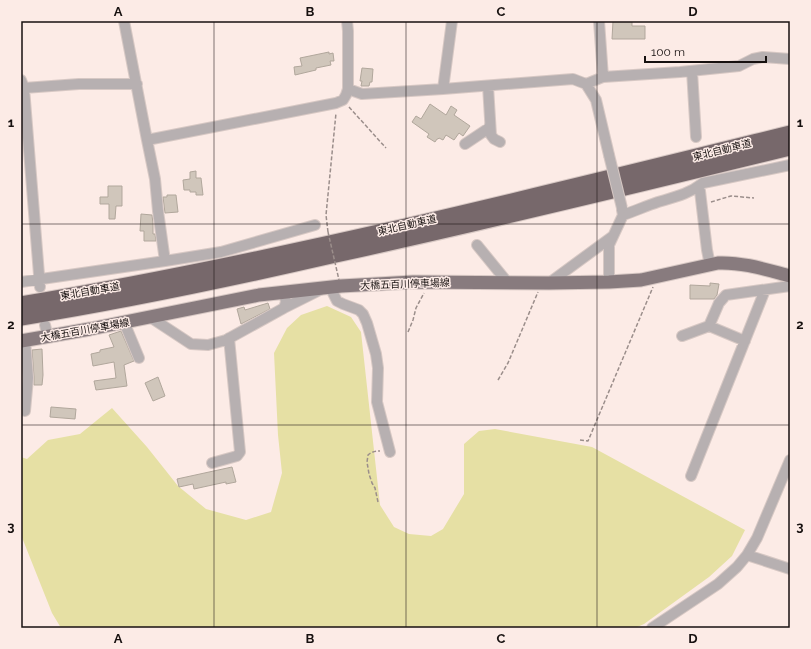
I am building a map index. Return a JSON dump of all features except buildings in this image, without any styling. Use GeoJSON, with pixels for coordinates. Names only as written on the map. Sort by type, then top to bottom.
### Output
{"type":"FeatureCollection","features":[{"type":"Feature","properties":{"kind":"highway","name":"東北自動車道"},"geometry":{"type":"LineString","coordinates":[[21,304],[286,252],[450,216],[790,133]]}},
{"type":"Feature","properties":{"kind":"highway","name":"東北自動車道"},"geometry":{"type":"LineString","coordinates":[[21,318],[157,293],[353,252],[628,188],[790,148]]}},
{"type":"Feature","properties":{"kind":"main road","name":"大橋五百川停車場線"},"geometry":{"type":"LineString","coordinates":[[23,340],[46,331],[124,322],[259,295],[331,285],[425,282],[609,282],[641,280],[718,263],[731,263],[755,267],[790,276]]}},
{"type":"Feature","properties":{"kind":"street"},"geometry":{"type":"LineString","coordinates":[[124,21],[155,179],[165,261]]}},
{"type":"Feature","properties":{"kind":"street"},"geometry":{"type":"LineString","coordinates":[[148,140],[340,102],[346,95],[348,89],[348,21]]}},
{"type":"Feature","properties":{"kind":"street"},"geometry":{"type":"LineString","coordinates":[[443,89],[452,21]]}},
{"type":"Feature","properties":{"kind":"street"},"geometry":{"type":"LineString","coordinates":[[599,21],[603,77]]}},
{"type":"Feature","properties":{"kind":"street"},"geometry":{"type":"LineString","coordinates":[[586,84],[603,77],[739,66],[753,59],[763,57],[790,59]]}},
{"type":"Feature","properties":{"kind":"street"},"geometry":{"type":"LineString","coordinates":[[692,71],[696,137]]}},
{"type":"Feature","properties":{"kind":"street"},"geometry":{"type":"LineString","coordinates":[[348,89],[362,94],[573,79],[586,84],[596,100],[622,212],[614,236],[609,245],[609,282]]}},
{"type":"Feature","properties":{"kind":"street"},"geometry":{"type":"LineString","coordinates":[[40,283],[22,86],[137,84]]}},
{"type":"Feature","properties":{"kind":"street"},"geometry":{"type":"LineString","coordinates":[[488,86],[491,135],[494,139],[500,142]]}},
{"type":"Feature","properties":{"kind":"street"},"geometry":{"type":"LineString","coordinates":[[465,144],[489,128],[490,125]]}},
{"type":"Feature","properties":{"kind":"street"},"geometry":{"type":"LineString","coordinates":[[622,212],[682,195],[703,183],[790,165]]}},
{"type":"Feature","properties":{"kind":"street"},"geometry":{"type":"LineString","coordinates":[[698,187],[702,205],[706,250],[710,265]]}},
{"type":"Feature","properties":{"kind":"street"},"geometry":{"type":"LineString","coordinates":[[21,282],[40,283],[221,252],[314,225]]}},
{"type":"Feature","properties":{"kind":"street"},"geometry":{"type":"LineString","coordinates":[[546,283],[614,236]]}},
{"type":"Feature","properties":{"kind":"street"},"geometry":{"type":"LineString","coordinates":[[477,245],[508,283]]}},
{"type":"Feature","properties":{"kind":"street"},"geometry":{"type":"LineString","coordinates":[[150,317],[191,344],[208,345],[228,338],[331,285],[337,301],[358,310],[363,314],[367,323],[376,354],[378,368],[377,402],[390,452]]}},
{"type":"Feature","properties":{"kind":"street"},"geometry":{"type":"LineString","coordinates":[[709,326],[719,303],[726,295],[790,286]]}},
{"type":"Feature","properties":{"kind":"street"},"geometry":{"type":"LineString","coordinates":[[691,476],[765,290]]}},
{"type":"Feature","properties":{"kind":"street"},"geometry":{"type":"LineString","coordinates":[[284,292],[286,302],[284,308]]}},
{"type":"Feature","properties":{"kind":"street"},"geometry":{"type":"LineString","coordinates":[[124,322],[139,358]]}},
{"type":"Feature","properties":{"kind":"street"},"geometry":{"type":"LineString","coordinates":[[682,336],[709,326],[745,341]]}},
{"type":"Feature","properties":{"kind":"street"},"geometry":{"type":"LineString","coordinates":[[212,464],[237,456],[240,452],[228,338]]}},
{"type":"Feature","properties":{"kind":"street"},"geometry":{"type":"LineString","coordinates":[[23,340],[28,378],[25,411]]}},
{"type":"Feature","properties":{"kind":"street"},"geometry":{"type":"LineString","coordinates":[[652,628],[718,584],[737,567],[747,555],[757,538],[790,460]]}},
{"type":"Feature","properties":{"kind":"street"},"geometry":{"type":"LineString","coordinates":[[747,555],[790,569]]}},
{"type":"Feature","properties":{"kind":"path"},"geometry":{"type":"LineString","coordinates":[[340,102],[386,148]]}},
{"type":"Feature","properties":{"kind":"path"},"geometry":{"type":"LineString","coordinates":[[331,285],[326,215],[336,118],[340,102]]}},
{"type":"Feature","properties":{"kind":"path"},"geometry":{"type":"LineString","coordinates":[[702,205],[731,196],[754,198]]}},
{"type":"Feature","properties":{"kind":"path"},"geometry":{"type":"LineString","coordinates":[[580,440],[588,441],[658,276]]}},
{"type":"Feature","properties":{"kind":"path"},"geometry":{"type":"LineString","coordinates":[[408,332],[416,308],[424,293],[425,282]]}},
{"type":"Feature","properties":{"kind":"path"},"geometry":{"type":"LineString","coordinates":[[498,380],[508,363],[546,283]]}},
{"type":"Feature","properties":{"kind":"path"},"geometry":{"type":"LineString","coordinates":[[378,502],[375,488],[369,474],[367,462],[368,455],[376,451],[390,452]]}},
{"type":"Feature","properties":{"kind":"shaded area"},"geometry":{"type":"Polygon","coordinates":[[[327,306],[351,317],[361,332],[380,505],[394,527],[409,534],[431,536],[443,529],[464,494],[464,444],[479,431],[495,429],[592,447],[745,530],[732,556],[709,577],[644,624],[635,628],[61,628],[52,613],[21,535],[21,457],[27,459],[48,440],[80,434],[112,408],[147,447],[178,486],[206,509],[246,520],[271,512],[282,473],[278,435],[274,353],[287,328],[301,315],[327,306]]]}}]}
